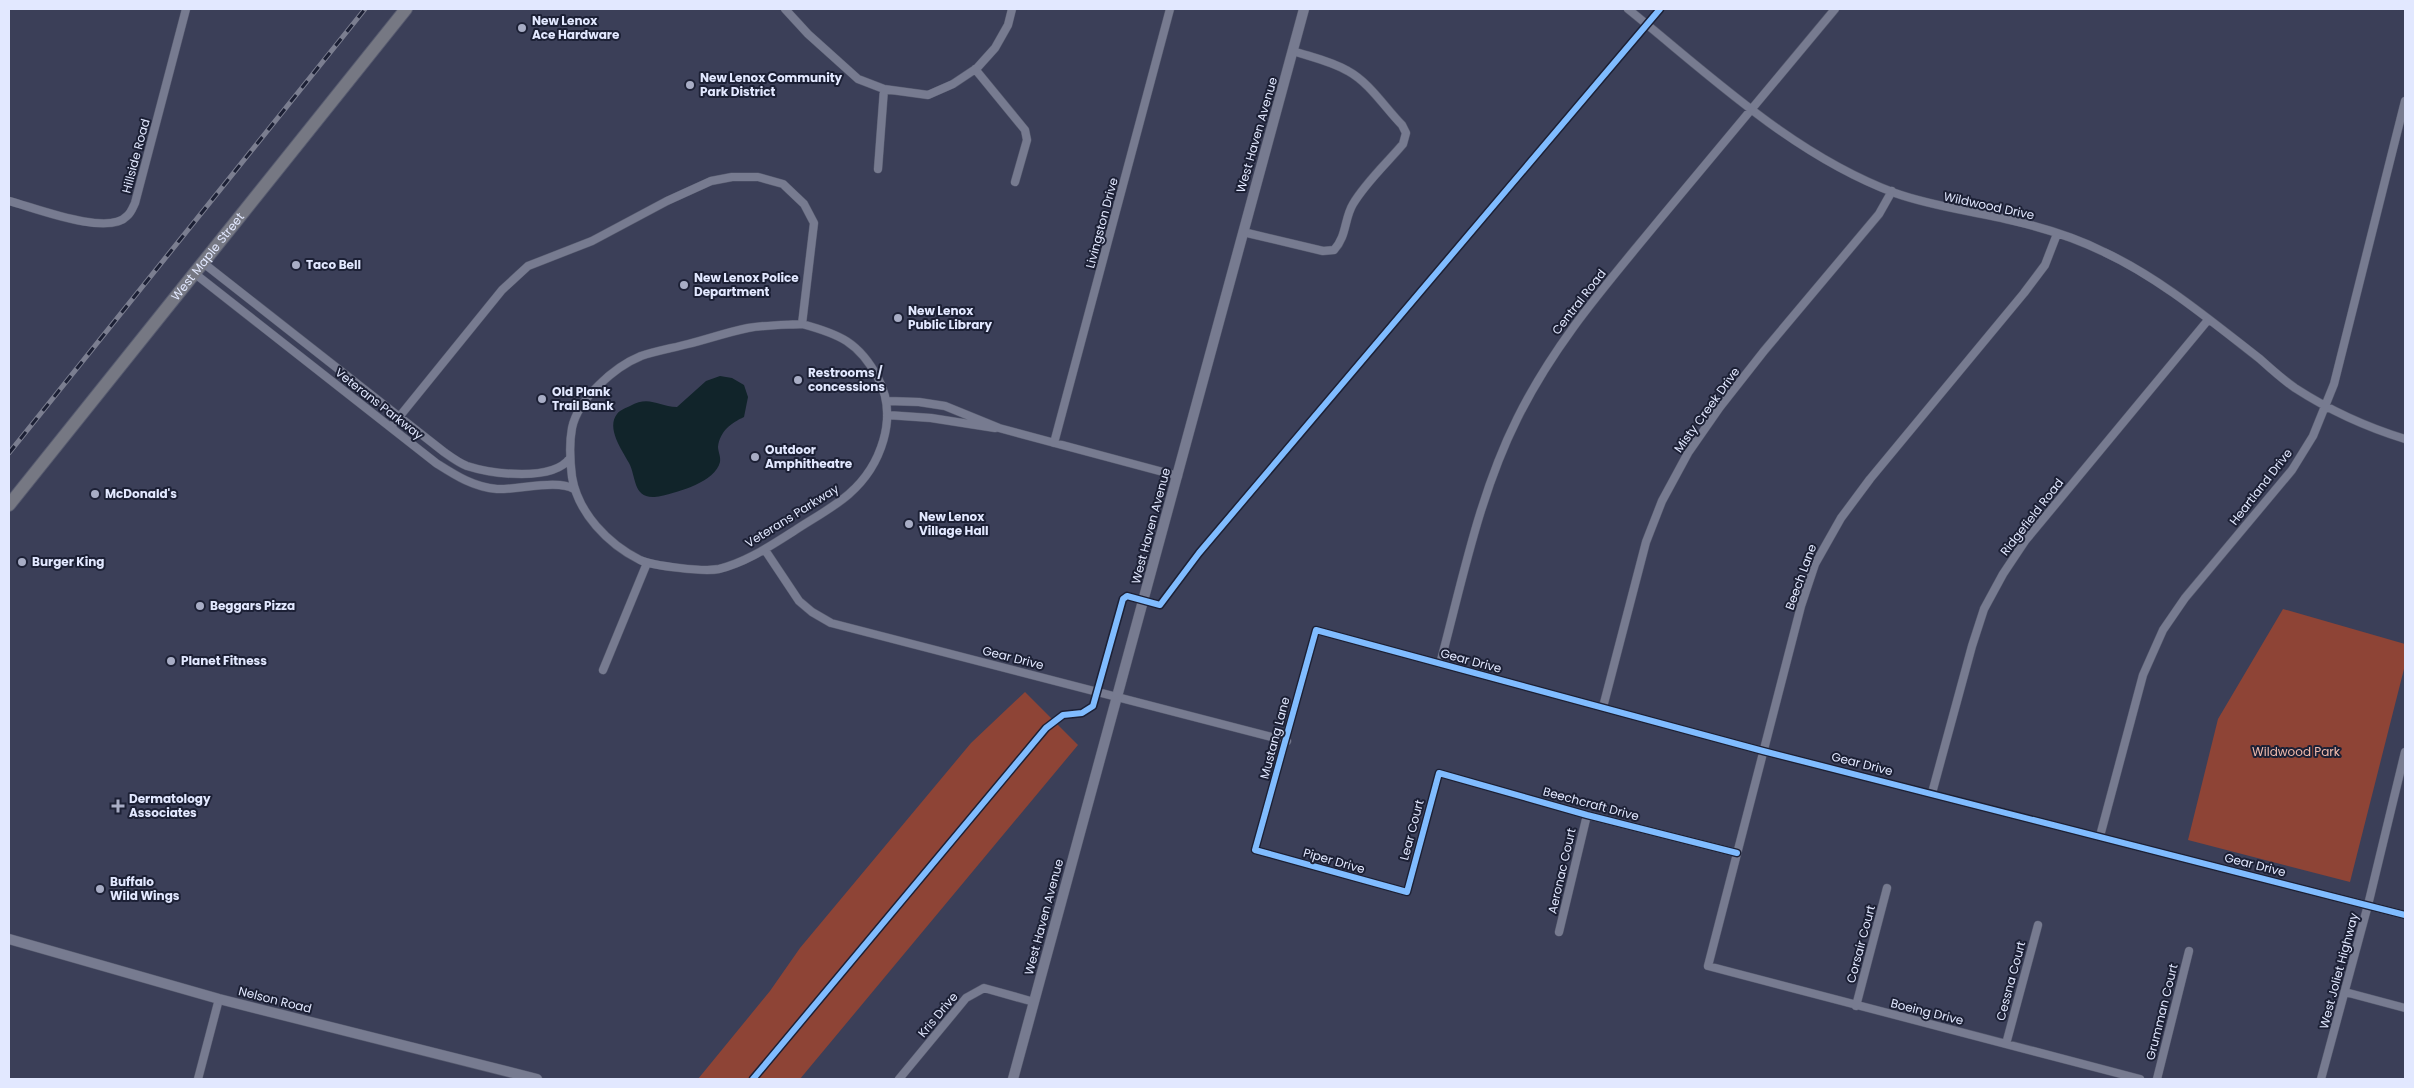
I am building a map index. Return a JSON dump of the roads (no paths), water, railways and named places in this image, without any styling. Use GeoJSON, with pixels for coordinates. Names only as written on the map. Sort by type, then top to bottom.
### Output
{"type":"FeatureCollection","features":[{"type":"Feature","properties":{"kind":"main road","name":"West Maple Street"},"geometry":{"type":"LineString","coordinates":[[9,505],[406,9]]}},
{"type":"Feature","properties":{"kind":"street","name":"Hillside Road"},"geometry":{"type":"LineString","coordinates":[[9,201],[95,224],[112,224],[127,217],[135,203],[186,9]]}},
{"type":"Feature","properties":{"kind":"street"},"geometry":{"type":"LineString","coordinates":[[785,9],[802,28],[858,79],[884,89],[928,95],[953,84],[975,69],[995,48],[1008,25],[1012,9]]}},
{"type":"Feature","properties":{"kind":"street","name":"Livingston Drive"},"geometry":{"type":"LineString","coordinates":[[1054,444],[1170,9]]}},
{"type":"Feature","properties":{"kind":"street","name":"West Haven Avenue"},"geometry":{"type":"LineString","coordinates":[[1013,1079],[1304,9]]}},
{"type":"Feature","properties":{"kind":"street","name":"Wildwood Drive"},"geometry":{"type":"LineString","coordinates":[[1628,9],[1751,109],[1802,145],[1892,192],[1928,204],[2014,221],[2057,234],[2112,256],[2152,279],[2293,386],[2325,407],[2380,431],[2405,439]]}},
{"type":"Feature","properties":{"kind":"street","name":"Central Road"},"geometry":{"type":"LineString","coordinates":[[1440,664],[1485,499],[1504,446],[1539,377],[1566,334],[1835,9]]}},
{"type":"Feature","properties":{"kind":"street"},"geometry":{"type":"LineString","coordinates":[[1243,232],[1323,251],[1334,250],[1344,236],[1352,206],[1358,196],[1404,144],[1406,133],[1402,125],[1363,82],[1340,67],[1293,51]]}},
{"type":"Feature","properties":{"kind":"street"},"geometry":{"type":"LineString","coordinates":[[975,69],[1025,130],[1027,140],[1015,182]]}},
{"type":"Feature","properties":{"kind":"street"},"geometry":{"type":"LineString","coordinates":[[878,169],[884,89]]}},
{"type":"Feature","properties":{"kind":"street","name":"Heartland Drive"},"geometry":{"type":"LineString","coordinates":[[2100,836],[2143,675],[2163,630],[2185,598],[2292,470],[2313,436],[2334,384],[2405,101]]}},
{"type":"Feature","properties":{"kind":"street"},"geometry":{"type":"LineString","coordinates":[[391,427],[502,290],[528,266],[592,241],[711,180],[732,177],[758,177],[783,184],[804,204],[814,224],[802,324]]}},
{"type":"Feature","properties":{"kind":"street","name":"Misty Creek Drive"},"geometry":{"type":"LineString","coordinates":[[1603,707],[1646,542],[1662,502],[1688,454],[1720,407],[1764,351],[1879,214],[1892,192]]}},
{"type":"Feature","properties":{"kind":"street","name":"Beech Lane"},"geometry":{"type":"LineString","coordinates":[[1708,966],[1801,606],[1815,564],[1825,543],[1870,479],[2024,293],[2044,265],[2057,234]]}},
{"type":"Feature","properties":{"kind":"street","name":"Veterans Parkway"},"geometry":{"type":"LineString","coordinates":[[202,262],[315,353],[444,452],[466,465],[494,473],[551,471],[566,463],[570,458]]}},
{"type":"Feature","properties":{"kind":"street","name":"Veterans Parkway"},"geometry":{"type":"LineString","coordinates":[[194,273],[436,463],[464,481],[495,489],[525,488],[552,484],[568,485],[574,489]]}},
{"type":"Feature","properties":{"kind":"street","name":"Ridgefield Road"},"geometry":{"type":"LineString","coordinates":[[1932,793],[1972,646],[1984,609],[2003,574],[2026,541],[2208,320]]}},
{"type":"Feature","properties":{"kind":"street","name":"Veterans Parkway"},"geometry":{"type":"LineString","coordinates":[[802,324],[832,332],[854,346],[869,362],[888,401],[886,431],[878,456],[861,481],[849,494],[765,550],[738,563],[716,569],[694,569],[647,563],[612,542],[594,524],[574,489],[570,458],[572,427],[586,401],[602,380],[626,363],[642,356],[748,328],[802,324]]}},
{"type":"Feature","properties":{"kind":"street"},"geometry":{"type":"LineString","coordinates":[[888,401],[919,402],[945,406],[999,428],[1178,476]]}},
{"type":"Feature","properties":{"kind":"street"},"geometry":{"type":"LineString","coordinates":[[887,415],[924,417],[999,428]]}},
{"type":"Feature","properties":{"kind":"street","name":"Gear Drive"},"geometry":{"type":"LineString","coordinates":[[765,550],[799,601],[812,612],[831,623],[1287,741]]}},
{"type":"Feature","properties":{"kind":"street"},"geometry":{"type":"LineString","coordinates":[[603,670],[647,563]]}},
{"type":"Feature","properties":{"kind":"street","name":"Gear Drive"},"geometry":{"type":"LineString","coordinates":[[1316,630],[1762,751],[2405,915]]}},
{"type":"Feature","properties":{"kind":"street","name":"Mustang Lane"},"geometry":{"type":"LineString","coordinates":[[1255,850],[1287,741],[1316,630]]}},
{"type":"Feature","properties":{"kind":"street","name":"West Joliet Highway"},"geometry":{"type":"LineString","coordinates":[[2321,1079],[2368,905],[2405,752]]}},
{"type":"Feature","properties":{"kind":"street","name":"Beechcraft Drive"},"geometry":{"type":"LineString","coordinates":[[1439,773],[1587,815],[1737,853]]}},
{"type":"Feature","properties":{"kind":"street","name":"Lear Court"},"geometry":{"type":"LineString","coordinates":[[1407,892],[1439,773]]}},
{"type":"Feature","properties":{"kind":"street","name":"Aeronac Court"},"geometry":{"type":"LineString","coordinates":[[1559,932],[1587,815]]}},
{"type":"Feature","properties":{"kind":"street","name":"Piper Drive"},"geometry":{"type":"LineString","coordinates":[[1255,850],[1407,892]]}},
{"type":"Feature","properties":{"kind":"street","name":"Corsair Court"},"geometry":{"type":"LineString","coordinates":[[1856,1006],[1887,888]]}},
{"type":"Feature","properties":{"kind":"street","name":"Cessna Court"},"geometry":{"type":"LineString","coordinates":[[2006,1044],[2038,925]]}},
{"type":"Feature","properties":{"kind":"street","name":"Nelson Road"},"geometry":{"type":"LineString","coordinates":[[9,939],[219,999],[537,1079]]}},
{"type":"Feature","properties":{"kind":"street","name":"Grumman Court"},"geometry":{"type":"LineString","coordinates":[[2157,1079],[2189,951]]}},
{"type":"Feature","properties":{"kind":"street","name":"Boeing Drive"},"geometry":{"type":"LineString","coordinates":[[1708,966],[2140,1079]]}},
{"type":"Feature","properties":{"kind":"street","name":"Kris Drive"},"geometry":{"type":"LineString","coordinates":[[899,1079],[966,998],[984,988],[1034,1002]]}},
{"type":"Feature","properties":{"kind":"street"},"geometry":{"type":"LineString","coordinates":[[2345,992],[2405,1008]]}},
{"type":"Feature","properties":{"kind":"street"},"geometry":{"type":"LineString","coordinates":[[198,1079],[219,999]]}},
{"type":"Feature","properties":{"kind":"water"},"geometry":{"type":"Polygon","coordinates":[[[720,376],[732,378],[744,385],[748,397],[744,417],[731,425],[721,436],[718,447],[720,462],[717,469],[704,480],[677,492],[652,497],[640,492],[629,463],[616,439],[613,426],[617,414],[637,403],[649,401],[677,407],[706,381],[720,376]]]}},
{"type":"Feature","properties":{"kind":"railway"},"geometry":{"type":"LineString","coordinates":[[9,453],[365,9]]}},
{"type":"Feature","properties":{"kind":"place","name":"New Lenox Ace Hardware"},"geometry":{"type":"Point","coordinates":[522,28]}},
{"type":"Feature","properties":{"kind":"place","name":"New Lenox Community Park District"},"geometry":{"type":"Point","coordinates":[690,85]}},
{"type":"Feature","properties":{"kind":"place","name":"Taco Bell"},"geometry":{"type":"Point","coordinates":[296,265]}},
{"type":"Feature","properties":{"kind":"place","name":"New Lenox Police Department"},"geometry":{"type":"Point","coordinates":[684,285]}},
{"type":"Feature","properties":{"kind":"place","name":"New Lenox Public Library"},"geometry":{"type":"Point","coordinates":[898,318]}},
{"type":"Feature","properties":{"kind":"place","name":"Restrooms / concessions"},"geometry":{"type":"Point","coordinates":[798,380]}},
{"type":"Feature","properties":{"kind":"place","name":"Old Plank Trail Bank"},"geometry":{"type":"Point","coordinates":[542,399]}},
{"type":"Feature","properties":{"kind":"place","name":"Outdoor Amphitheatre"},"geometry":{"type":"Point","coordinates":[755,457]}},
{"type":"Feature","properties":{"kind":"place","name":"McDonald's"},"geometry":{"type":"Point","coordinates":[95,494]}},
{"type":"Feature","properties":{"kind":"place","name":"New Lenox Village Hall"},"geometry":{"type":"Point","coordinates":[909,524]}},
{"type":"Feature","properties":{"kind":"place","name":"Burger King"},"geometry":{"type":"Point","coordinates":[22,562]}},
{"type":"Feature","properties":{"kind":"place","name":"Beggars Pizza"},"geometry":{"type":"Point","coordinates":[200,606]}},
{"type":"Feature","properties":{"kind":"place","name":"Planet Fitness"},"geometry":{"type":"Point","coordinates":[171,661]}},
{"type":"Feature","properties":{"kind":"place","name":"Dermatology Associates"},"geometry":{"type":"Point","coordinates":[118,806]}},
{"type":"Feature","properties":{"kind":"place","name":"Buffalo Wild Wings"},"geometry":{"type":"Point","coordinates":[100,889]}},
{"type":"Feature","properties":{"kind":"park label","name":"Wildwood Park"},"geometry":{"type":"Point","coordinates":[2296,752]}}]}
